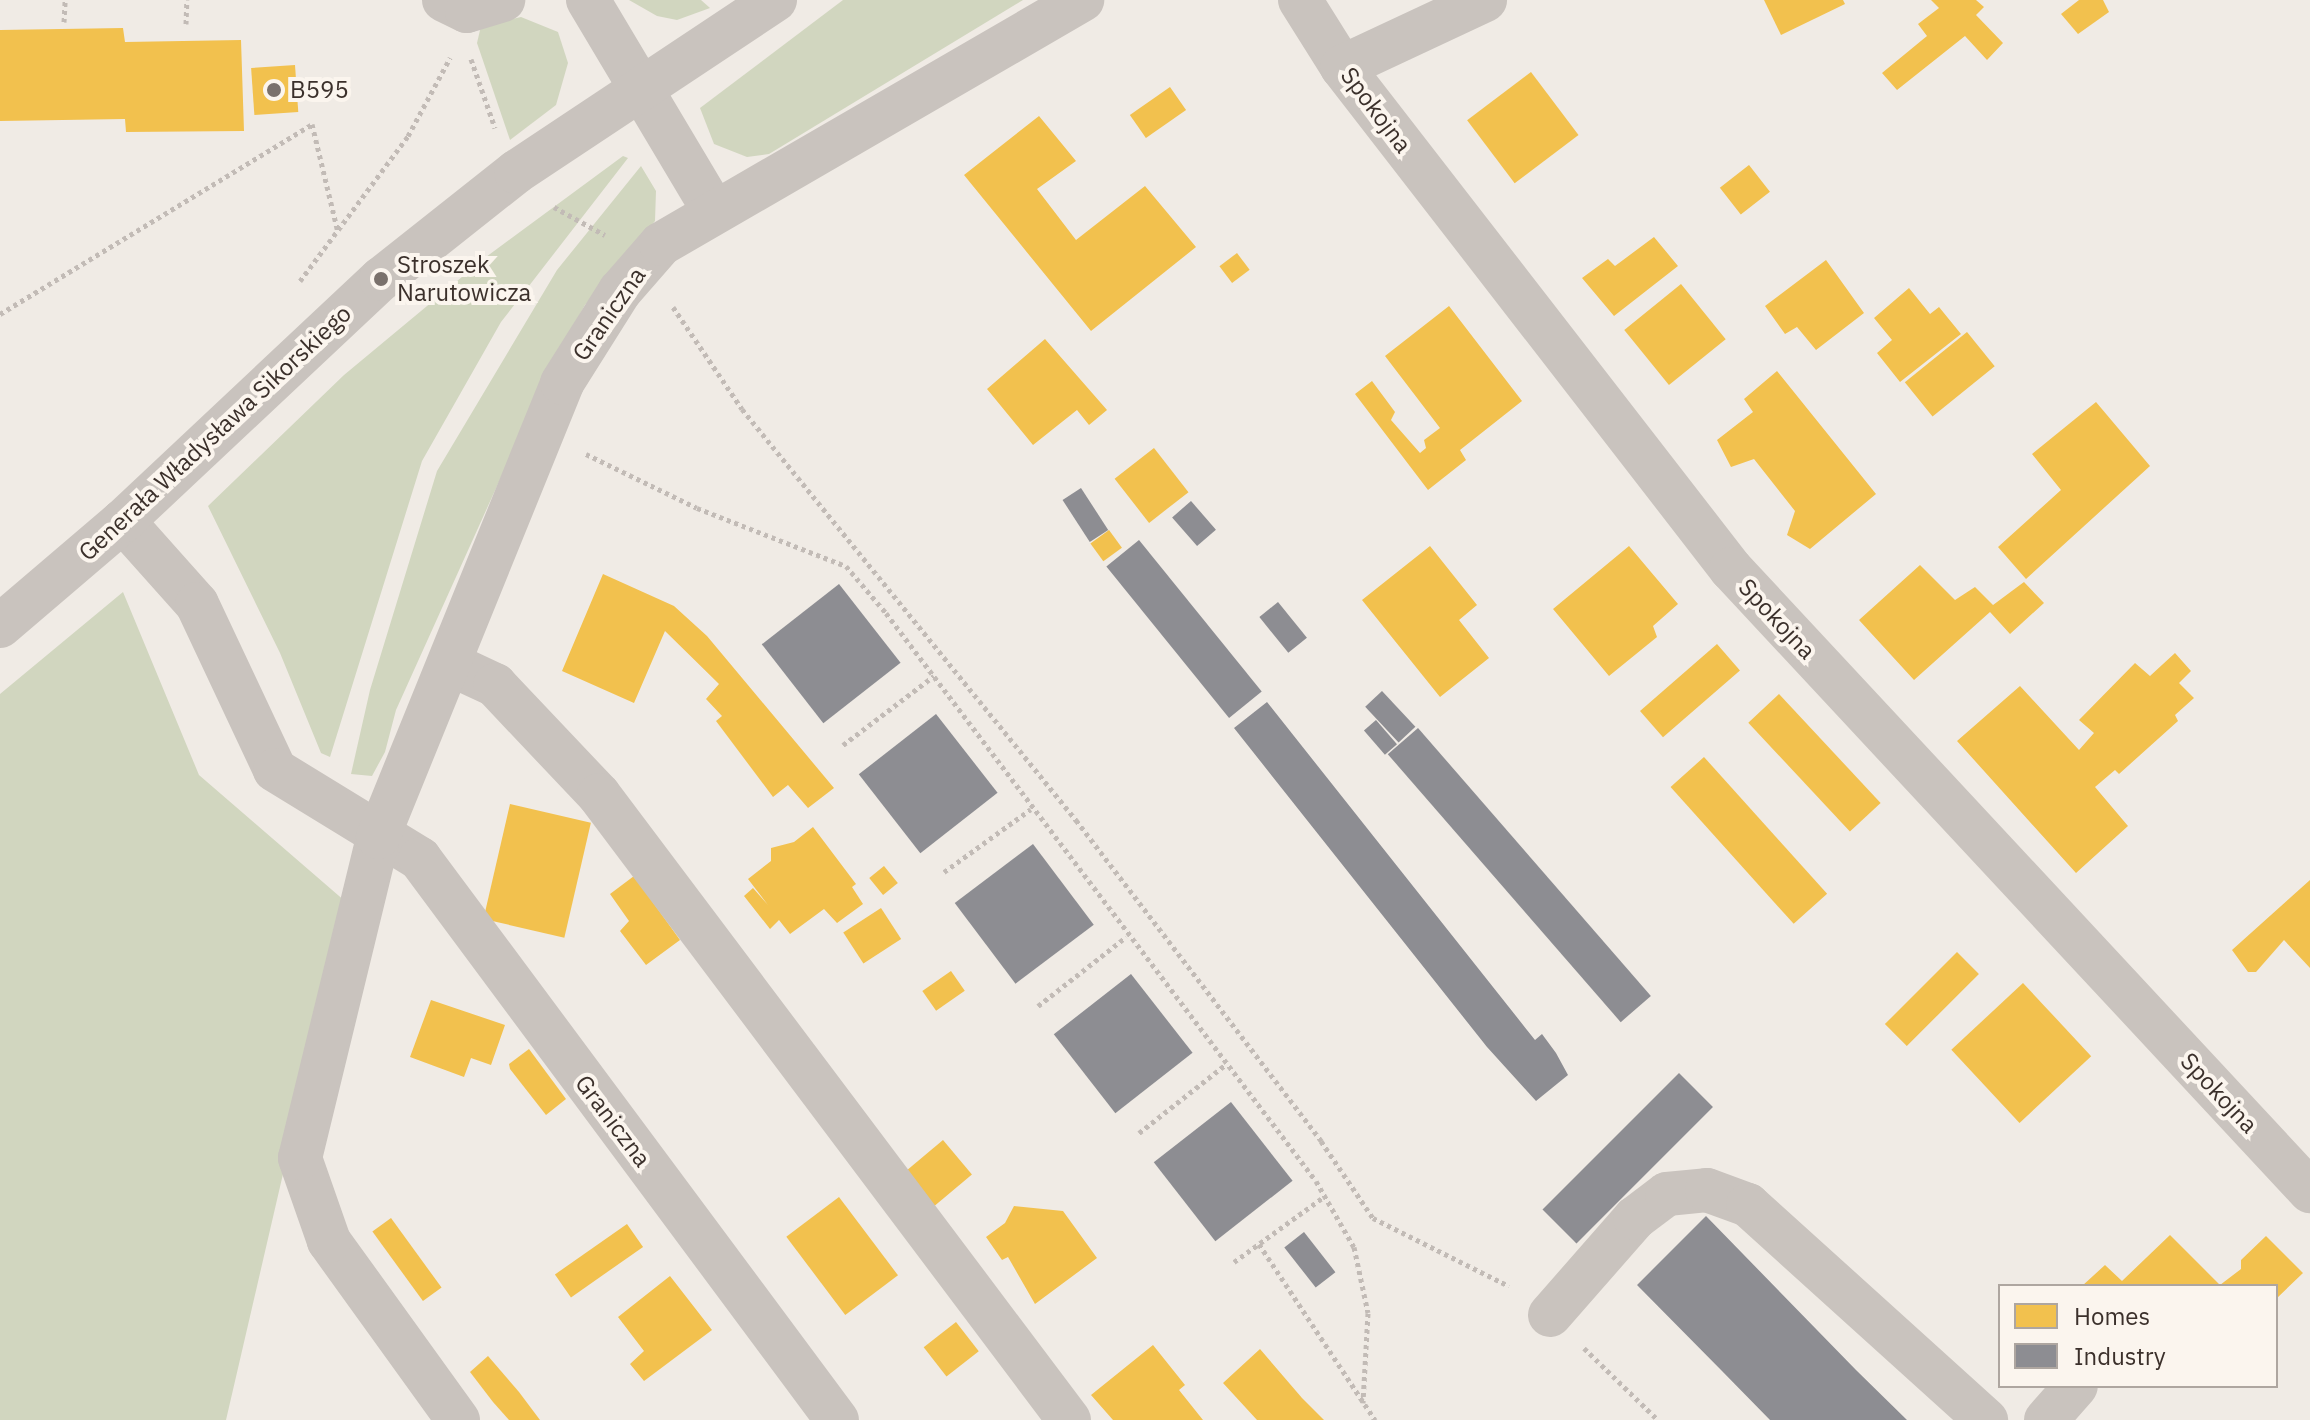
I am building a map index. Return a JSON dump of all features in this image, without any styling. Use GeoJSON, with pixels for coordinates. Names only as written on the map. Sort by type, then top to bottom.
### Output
{"type":"FeatureCollection","features":[{"type":"Feature","properties":{"kind":"street"},"geometry":{"type":"LineString","coordinates":[[444,0],[467,11],[503,0]]}},
{"type":"Feature","properties":{"kind":"street"},"geometry":{"type":"LineString","coordinates":[[588,0],[713,210]]}},
{"type":"Feature","properties":{"kind":"street","name":"Generała Władysława Sikorskiego"},"geometry":{"type":"LineString","coordinates":[[3,620],[123,521],[381,279],[516,172],[775,0]]}},
{"type":"Feature","properties":{"kind":"street","name":"Graniczna"},"geometry":{"type":"LineString","coordinates":[[458,1420],[329,1241],[300,1158],[378,837],[542,431],[597,324],[661,244],[713,210],[931,91],[1082,0]]}},
{"type":"Feature","properties":{"kind":"street","name":"Spokojna"},"geometry":{"type":"LineString","coordinates":[[1300,0],[1342,67],[1731,569],[2310,1191]]}},
{"type":"Feature","properties":{"kind":"street"},"geometry":{"type":"LineString","coordinates":[[1342,67],[1485,0]]}},
{"type":"Feature","properties":{"kind":"street"},"geometry":{"type":"LineString","coordinates":[[123,521],[197,604],[275,770],[378,837]]}},
{"type":"Feature","properties":{"kind":"street"},"geometry":{"type":"LineString","coordinates":[[450,664],[495,685],[599,795],[1069,1420]]}},
{"type":"Feature","properties":{"kind":"street","name":"Graniczna"},"geometry":{"type":"LineString","coordinates":[[378,837],[420,859],[837,1420]]}},
{"type":"Feature","properties":{"kind":"street"},"geometry":{"type":"LineString","coordinates":[[1550,1315],[1635,1218],[1667,1194],[1707,1190],[1748,1205],[1986,1420]]}},
{"type":"Feature","properties":{"kind":"street"},"geometry":{"type":"LineString","coordinates":[[2046,1420],[2074,1388]]}},
{"type":"Feature","properties":{"kind":"path"},"geometry":{"type":"LineString","coordinates":[[64,22],[65,0]]}},
{"type":"Feature","properties":{"kind":"path"},"geometry":{"type":"LineString","coordinates":[[186,24],[187,0]]}},
{"type":"Feature","properties":{"kind":"path"},"geometry":{"type":"LineString","coordinates":[[466,46],[498,136]]}},
{"type":"Feature","properties":{"kind":"path"},"geometry":{"type":"LineString","coordinates":[[296,285],[408,136],[452,54]]}},
{"type":"Feature","properties":{"kind":"path"},"geometry":{"type":"LineString","coordinates":[[0,314],[312,124],[338,233]]}},
{"type":"Feature","properties":{"kind":"path"},"geometry":{"type":"LineString","coordinates":[[550,205],[646,261],[742,409],[1076,820],[1321,1141],[1373,1218]]}},
{"type":"Feature","properties":{"kind":"path"},"geometry":{"type":"LineString","coordinates":[[542,431],[697,508],[846,566],[934,676],[1126,937],[1325,1196],[1354,1247],[1368,1313],[1363,1403]]}},
{"type":"Feature","properties":{"kind":"path"},"geometry":{"type":"LineString","coordinates":[[843,745],[934,676]]}},
{"type":"Feature","properties":{"kind":"path"},"geometry":{"type":"LineString","coordinates":[[944,872],[1031,809]]}},
{"type":"Feature","properties":{"kind":"path"},"geometry":{"type":"LineString","coordinates":[[1038,1006],[1126,937]]}},
{"type":"Feature","properties":{"kind":"path"},"geometry":{"type":"LineString","coordinates":[[1139,1133],[1225,1065]]}},
{"type":"Feature","properties":{"kind":"path"},"geometry":{"type":"LineString","coordinates":[[1234,1262],[1325,1196]]}},
{"type":"Feature","properties":{"kind":"path"},"geometry":{"type":"LineString","coordinates":[[1259,1244],[1375,1420]]}},
{"type":"Feature","properties":{"kind":"green space"},"geometry":{"type":"Polygon","coordinates":[[[629,0],[701,0],[710,8],[677,20],[657,16],[629,0]]]}},
{"type":"Feature","properties":{"kind":"green space"},"geometry":{"type":"Polygon","coordinates":[[[843,0],[1023,0],[769,154],[747,157],[714,144],[700,108],[843,0]]]}},
{"type":"Feature","properties":{"kind":"green space"},"geometry":{"type":"Polygon","coordinates":[[[521,17],[558,32],[568,63],[556,105],[510,140],[477,43],[481,26],[521,17]]]}},
{"type":"Feature","properties":{"kind":"green space"},"geometry":{"type":"Polygon","coordinates":[[[623,156],[628,158],[501,322],[422,461],[330,757],[321,753],[280,653],[208,506],[344,375],[486,257],[623,156]]]}},
{"type":"Feature","properties":{"kind":"green space"},"geometry":{"type":"Polygon","coordinates":[[[641,166],[656,191],[655,221],[585,305],[552,364],[396,710],[385,752],[372,776],[351,774],[370,690],[437,471],[557,270],[641,166]]]}},
{"type":"Feature","properties":{"kind":"green space"},"geometry":{"type":"Polygon","coordinates":[[[123,592],[199,775],[346,902],[226,1420],[0,1420],[0,694],[123,592]]]}},
{"type":"Feature","properties":{"kind":"building: Homes"},"geometry":{"type":"Polygon","coordinates":[[[1764,0],[1843,0],[1845,4],[1781,35],[1764,0]]]}},
{"type":"Feature","properties":{"kind":"building: Homes"},"geometry":{"type":"Polygon","coordinates":[[[1931,0],[1976,0],[1984,7],[1976,15],[2003,43],[1987,60],[1965,36],[1897,90],[1882,73],[1927,36],[1918,24],[1939,8],[1931,0]]]}},
{"type":"Feature","properties":{"kind":"building: Homes"},"geometry":{"type":"Polygon","coordinates":[[[2079,0],[2103,0],[2109,12],[2078,34],[2061,14],[2079,0]]]}},
{"type":"Feature","properties":{"kind":"building: Homes"},"geometry":{"type":"Polygon","coordinates":[[[123,28],[125,42],[241,40],[244,131],[126,132],[125,119],[0,121],[0,30],[123,28]]]}},
{"type":"Feature","properties":{"kind":"building: Homes","name":"B595"},"geometry":{"type":"Polygon","coordinates":[[[295,65],[298,112],[254,115],[251,68],[295,65]]]}},
{"type":"Feature","properties":{"kind":"building: Homes"},"geometry":{"type":"Polygon","coordinates":[[[1531,72],[1579,135],[1515,183],[1467,120],[1531,72]]]}},
{"type":"Feature","properties":{"kind":"building: Homes"},"geometry":{"type":"Polygon","coordinates":[[[1170,87],[1186,110],[1146,138],[1130,115],[1170,87]]]}},
{"type":"Feature","properties":{"kind":"building: Homes"},"geometry":{"type":"Polygon","coordinates":[[[1039,116],[1076,161],[1037,189],[1076,240],[1145,186],[1196,247],[1091,331],[964,175],[1039,116]]]}},
{"type":"Feature","properties":{"kind":"building: Homes"},"geometry":{"type":"Polygon","coordinates":[[[1749,165],[1770,192],[1741,215],[1720,188],[1749,165]]]}},
{"type":"Feature","properties":{"kind":"building: Homes"},"geometry":{"type":"Polygon","coordinates":[[[1654,237],[1678,266],[1614,316],[1582,278],[1608,259],[1615,266],[1654,237]]]}},
{"type":"Feature","properties":{"kind":"building: Homes"},"geometry":{"type":"Polygon","coordinates":[[[1237,253],[1250,270],[1232,283],[1219,266],[1237,253]]]}},
{"type":"Feature","properties":{"kind":"building: Homes"},"geometry":{"type":"Polygon","coordinates":[[[1826,260],[1864,313],[1816,350],[1797,327],[1785,334],[1765,306],[1826,260]]]}},
{"type":"Feature","properties":{"kind":"building: Homes"},"geometry":{"type":"Polygon","coordinates":[[[1681,284],[1726,339],[1669,385],[1624,330],[1681,284]]]}},
{"type":"Feature","properties":{"kind":"building: Homes"},"geometry":{"type":"Polygon","coordinates":[[[1909,288],[1930,314],[1939,307],[1961,334],[1900,382],[1877,353],[1892,340],[1874,318],[1909,288]]]}},
{"type":"Feature","properties":{"kind":"building: Homes"},"geometry":{"type":"Polygon","coordinates":[[[1449,306],[1522,401],[1460,450],[1466,460],[1428,490],[1355,394],[1372,381],[1395,412],[1391,420],[1420,453],[1426,448],[1424,440],[1440,428],[1385,356],[1449,306]]]}},
{"type":"Feature","properties":{"kind":"building: Homes"},"geometry":{"type":"Polygon","coordinates":[[[1967,332],[1995,366],[1933,417],[1905,382],[1967,332]]]}},
{"type":"Feature","properties":{"kind":"building: Homes"},"geometry":{"type":"Polygon","coordinates":[[[1045,339],[1107,410],[1089,425],[1077,410],[1033,445],[987,389],[1045,339]]]}},
{"type":"Feature","properties":{"kind":"building: Homes"},"geometry":{"type":"Polygon","coordinates":[[[1777,371],[1876,494],[1810,549],[1787,535],[1795,511],[1754,459],[1731,467],[1717,440],[1753,412],[1744,399],[1777,371]]]}},
{"type":"Feature","properties":{"kind":"building: Homes"},"geometry":{"type":"Polygon","coordinates":[[[2096,402],[2150,466],[2026,579],[1998,547],[2061,490],[2032,454],[2096,402]]]}},
{"type":"Feature","properties":{"kind":"building: Homes"},"geometry":{"type":"Polygon","coordinates":[[[1154,448],[1188,492],[1149,523],[1115,479],[1154,448]]]}},
{"type":"Feature","properties":{"kind":"building: Homes"},"geometry":{"type":"Polygon","coordinates":[[[1109,530],[1122,548],[1103,561],[1090,544],[1109,530]]]}},
{"type":"Feature","properties":{"kind":"building: Homes"},"geometry":{"type":"Polygon","coordinates":[[[1430,546],[1477,605],[1459,620],[1489,658],[1440,697],[1362,600],[1430,546]]]}},
{"type":"Feature","properties":{"kind":"building: Homes"},"geometry":{"type":"Polygon","coordinates":[[[1629,546],[1678,604],[1653,626],[1657,637],[1609,676],[1553,609],[1629,546]]]}},
{"type":"Feature","properties":{"kind":"building: Homes"},"geometry":{"type":"Polygon","coordinates":[[[1920,565],[1955,600],[1975,587],[1993,605],[2024,582],[2044,603],[2010,634],[1990,612],[1914,680],[1859,620],[1920,565]]]}},
{"type":"Feature","properties":{"kind":"building: Homes"},"geometry":{"type":"Polygon","coordinates":[[[603,574],[674,606],[707,636],[834,788],[808,808],[788,785],[773,797],[716,721],[722,716],[706,699],[719,684],[665,631],[634,703],[562,671],[603,574]]]}},
{"type":"Feature","properties":{"kind":"building: Homes"},"geometry":{"type":"Polygon","coordinates":[[[1717,644],[1740,670],[1663,737],[1640,711],[1717,644]]]}},
{"type":"Feature","properties":{"kind":"building: Homes"},"geometry":{"type":"Polygon","coordinates":[[[2175,653],[2191,671],[2179,683],[2194,698],[2175,715],[2178,721],[2119,774],[2115,770],[2095,787],[2128,826],[2076,873],[1957,741],[2020,686],[2079,750],[2094,733],[2079,720],[2135,663],[2150,676],[2175,653]]]}},
{"type":"Feature","properties":{"kind":"building: Homes"},"geometry":{"type":"Polygon","coordinates":[[[1779,694],[1881,803],[1850,832],[1748,723],[1779,694]]]}},
{"type":"Feature","properties":{"kind":"building: Homes"},"geometry":{"type":"Polygon","coordinates":[[[1704,757],[1827,894],[1794,924],[1671,787],[1704,757]]]}},
{"type":"Feature","properties":{"kind":"building: Homes"},"geometry":{"type":"Polygon","coordinates":[[[510,804],[591,823],[564,938],[483,919],[510,804]]]}},
{"type":"Feature","properties":{"kind":"building: Homes"},"geometry":{"type":"Polygon","coordinates":[[[813,827],[856,884],[852,887],[863,904],[837,923],[824,909],[790,934],[779,920],[770,929],[744,896],[753,888],[768,905],[748,879],[771,861],[771,848],[794,842],[813,827]]]}},
{"type":"Feature","properties":{"kind":"building: Homes"},"geometry":{"type":"Polygon","coordinates":[[[884,866],[898,883],[883,895],[869,878],[884,866]]]}},
{"type":"Feature","properties":{"kind":"building: Homes"},"geometry":{"type":"Polygon","coordinates":[[[634,876],[680,940],[646,965],[620,931],[629,921],[610,894],[634,876]]]}},
{"type":"Feature","properties":{"kind":"building: Homes"},"geometry":{"type":"Polygon","coordinates":[[[2310,880],[2310,968],[2284,940],[2256,972],[2248,972],[2232,950],[2310,880]]]}},
{"type":"Feature","properties":{"kind":"building: Homes"},"geometry":{"type":"Polygon","coordinates":[[[881,908],[901,939],[863,964],[843,933],[881,908]]]}},
{"type":"Feature","properties":{"kind":"building: Homes"},"geometry":{"type":"Polygon","coordinates":[[[1957,952],[1979,974],[1907,1046],[1885,1024],[1957,952]]]}},
{"type":"Feature","properties":{"kind":"building: Homes"},"geometry":{"type":"Polygon","coordinates":[[[951,971],[965,991],[936,1011],[922,991],[951,971]]]}},
{"type":"Feature","properties":{"kind":"building: Homes"},"geometry":{"type":"Polygon","coordinates":[[[2023,983],[2091,1056],[2020,1123],[1951,1050],[2023,983]]]}},
{"type":"Feature","properties":{"kind":"building: Homes"},"geometry":{"type":"Polygon","coordinates":[[[431,1000],[505,1025],[491,1065],[471,1058],[464,1077],[410,1057],[431,1000]]]}},
{"type":"Feature","properties":{"kind":"building: Homes"},"geometry":{"type":"Polygon","coordinates":[[[529,1049],[566,1099],[546,1115],[510,1069],[509,1064],[529,1049]]]}},
{"type":"Feature","properties":{"kind":"building: Homes"},"geometry":{"type":"Polygon","coordinates":[[[943,1140],[972,1174],[934,1206],[905,1171],[943,1140]]]}},
{"type":"Feature","properties":{"kind":"building: Homes"},"geometry":{"type":"Polygon","coordinates":[[[839,1197],[898,1275],[845,1315],[786,1237],[839,1197]]]}},
{"type":"Feature","properties":{"kind":"building: Homes"},"geometry":{"type":"Polygon","coordinates":[[[1014,1206],[1063,1211],[1097,1258],[1035,1304],[1008,1257],[1002,1260],[986,1237],[1005,1223],[1014,1206]]]}},
{"type":"Feature","properties":{"kind":"building: Homes"},"geometry":{"type":"Polygon","coordinates":[[[391,1218],[442,1288],[423,1301],[372,1232],[391,1218]]]}},
{"type":"Feature","properties":{"kind":"building: Homes"},"geometry":{"type":"Polygon","coordinates":[[[627,1224],[643,1247],[571,1297],[555,1274],[627,1224]]]}},
{"type":"Feature","properties":{"kind":"building: Homes"},"geometry":{"type":"Polygon","coordinates":[[[2170,1235],[2219,1284],[2084,1284],[2105,1265],[2122,1281],[2170,1235]]]}},
{"type":"Feature","properties":{"kind":"building: Homes"},"geometry":{"type":"Polygon","coordinates":[[[2266,1236],[2303,1273],[2278,1297],[2278,1284],[2221,1284],[2241,1269],[2241,1260],[2266,1236]]]}},
{"type":"Feature","properties":{"kind":"building: Homes"},"geometry":{"type":"Polygon","coordinates":[[[670,1276],[712,1330],[644,1381],[630,1364],[644,1351],[618,1317],[670,1276]]]}},
{"type":"Feature","properties":{"kind":"building: Homes"},"geometry":{"type":"Polygon","coordinates":[[[956,1322],[979,1351],[946,1376],[924,1347],[956,1322]]]}},
{"type":"Feature","properties":{"kind":"building: Homes"},"geometry":{"type":"Polygon","coordinates":[[[1153,1345],[1185,1385],[1179,1390],[1203,1420],[1113,1420],[1091,1395],[1153,1345]]]}},
{"type":"Feature","properties":{"kind":"building: Homes"},"geometry":{"type":"Polygon","coordinates":[[[1260,1349],[1324,1420],[1257,1420],[1223,1383],[1260,1349]]]}},
{"type":"Feature","properties":{"kind":"building: Homes"},"geometry":{"type":"Polygon","coordinates":[[[488,1356],[540,1420],[509,1420],[493,1402],[470,1372],[488,1356]]]}},
{"type":"Feature","properties":{"kind":"building: Industry"},"geometry":{"type":"Polygon","coordinates":[[[1081,488],[1108,530],[1090,542],[1063,500],[1081,488]]]}},
{"type":"Feature","properties":{"kind":"building: Industry"},"geometry":{"type":"Polygon","coordinates":[[[1191,501],[1216,530],[1197,546],[1172,517],[1191,501]]]}},
{"type":"Feature","properties":{"kind":"building: Industry"},"geometry":{"type":"Polygon","coordinates":[[[1139,540],[1262,692],[1229,718],[1106,566],[1139,540]]]}},
{"type":"Feature","properties":{"kind":"building: Industry"},"geometry":{"type":"Polygon","coordinates":[[[839,584],[901,663],[823,723],[762,644],[839,584]]]}},
{"type":"Feature","properties":{"kind":"building: Industry"},"geometry":{"type":"Polygon","coordinates":[[[1278,602],[1307,638],[1288,653],[1259,617],[1278,602]]]}},
{"type":"Feature","properties":{"kind":"building: Industry"},"geometry":{"type":"Polygon","coordinates":[[[1382,691],[1415,727],[1399,743],[1365,707],[1382,691]]]}},
{"type":"Feature","properties":{"kind":"building: Industry"},"geometry":{"type":"Polygon","coordinates":[[[1267,702],[1535,1040],[1542,1034],[1556,1053],[1568,1075],[1536,1101],[1487,1047],[1234,728],[1267,702]]]}},
{"type":"Feature","properties":{"kind":"building: Industry"},"geometry":{"type":"Polygon","coordinates":[[[936,714],[998,793],[920,853],[859,774],[936,714]]]}},
{"type":"Feature","properties":{"kind":"building: Industry"},"geometry":{"type":"Polygon","coordinates":[[[1376,720],[1397,744],[1385,755],[1364,730],[1376,720]]]}},
{"type":"Feature","properties":{"kind":"building: Industry"},"geometry":{"type":"Polygon","coordinates":[[[1418,728],[1651,996],[1621,1022],[1388,754],[1418,728]]]}},
{"type":"Feature","properties":{"kind":"building: Industry"},"geometry":{"type":"Polygon","coordinates":[[[1033,844],[1094,925],[1016,984],[955,903],[1033,844]]]}},
{"type":"Feature","properties":{"kind":"building: Industry"},"geometry":{"type":"Polygon","coordinates":[[[1131,974],[1193,1053],[1115,1113],[1054,1034],[1131,974]]]}},
{"type":"Feature","properties":{"kind":"building: Industry"},"geometry":{"type":"Polygon","coordinates":[[[1679,1073],[1713,1107],[1576,1243],[1543,1209],[1679,1073]]]}},
{"type":"Feature","properties":{"kind":"building: Industry"},"geometry":{"type":"Polygon","coordinates":[[[1231,1102],[1293,1181],[1215,1241],[1154,1162],[1231,1102]]]}},
{"type":"Feature","properties":{"kind":"building: Industry"},"geometry":{"type":"Polygon","coordinates":[[[1706,1216],[1907,1420],[1770,1420],[1637,1285],[1706,1216]]]}},
{"type":"Feature","properties":{"kind":"building: Industry"},"geometry":{"type":"Polygon","coordinates":[[[1304,1232],[1335,1272],[1316,1288],[1284,1247],[1304,1232]]]}},
{"type":"Feature","properties":{"kind":"place","name":"B595"},"geometry":{"type":"Point","coordinates":[274,90]}},
{"type":"Feature","properties":{"kind":"place","name":"Stroszek Narutowicza"},"geometry":{"type":"Point","coordinates":[381,279]}}]}
